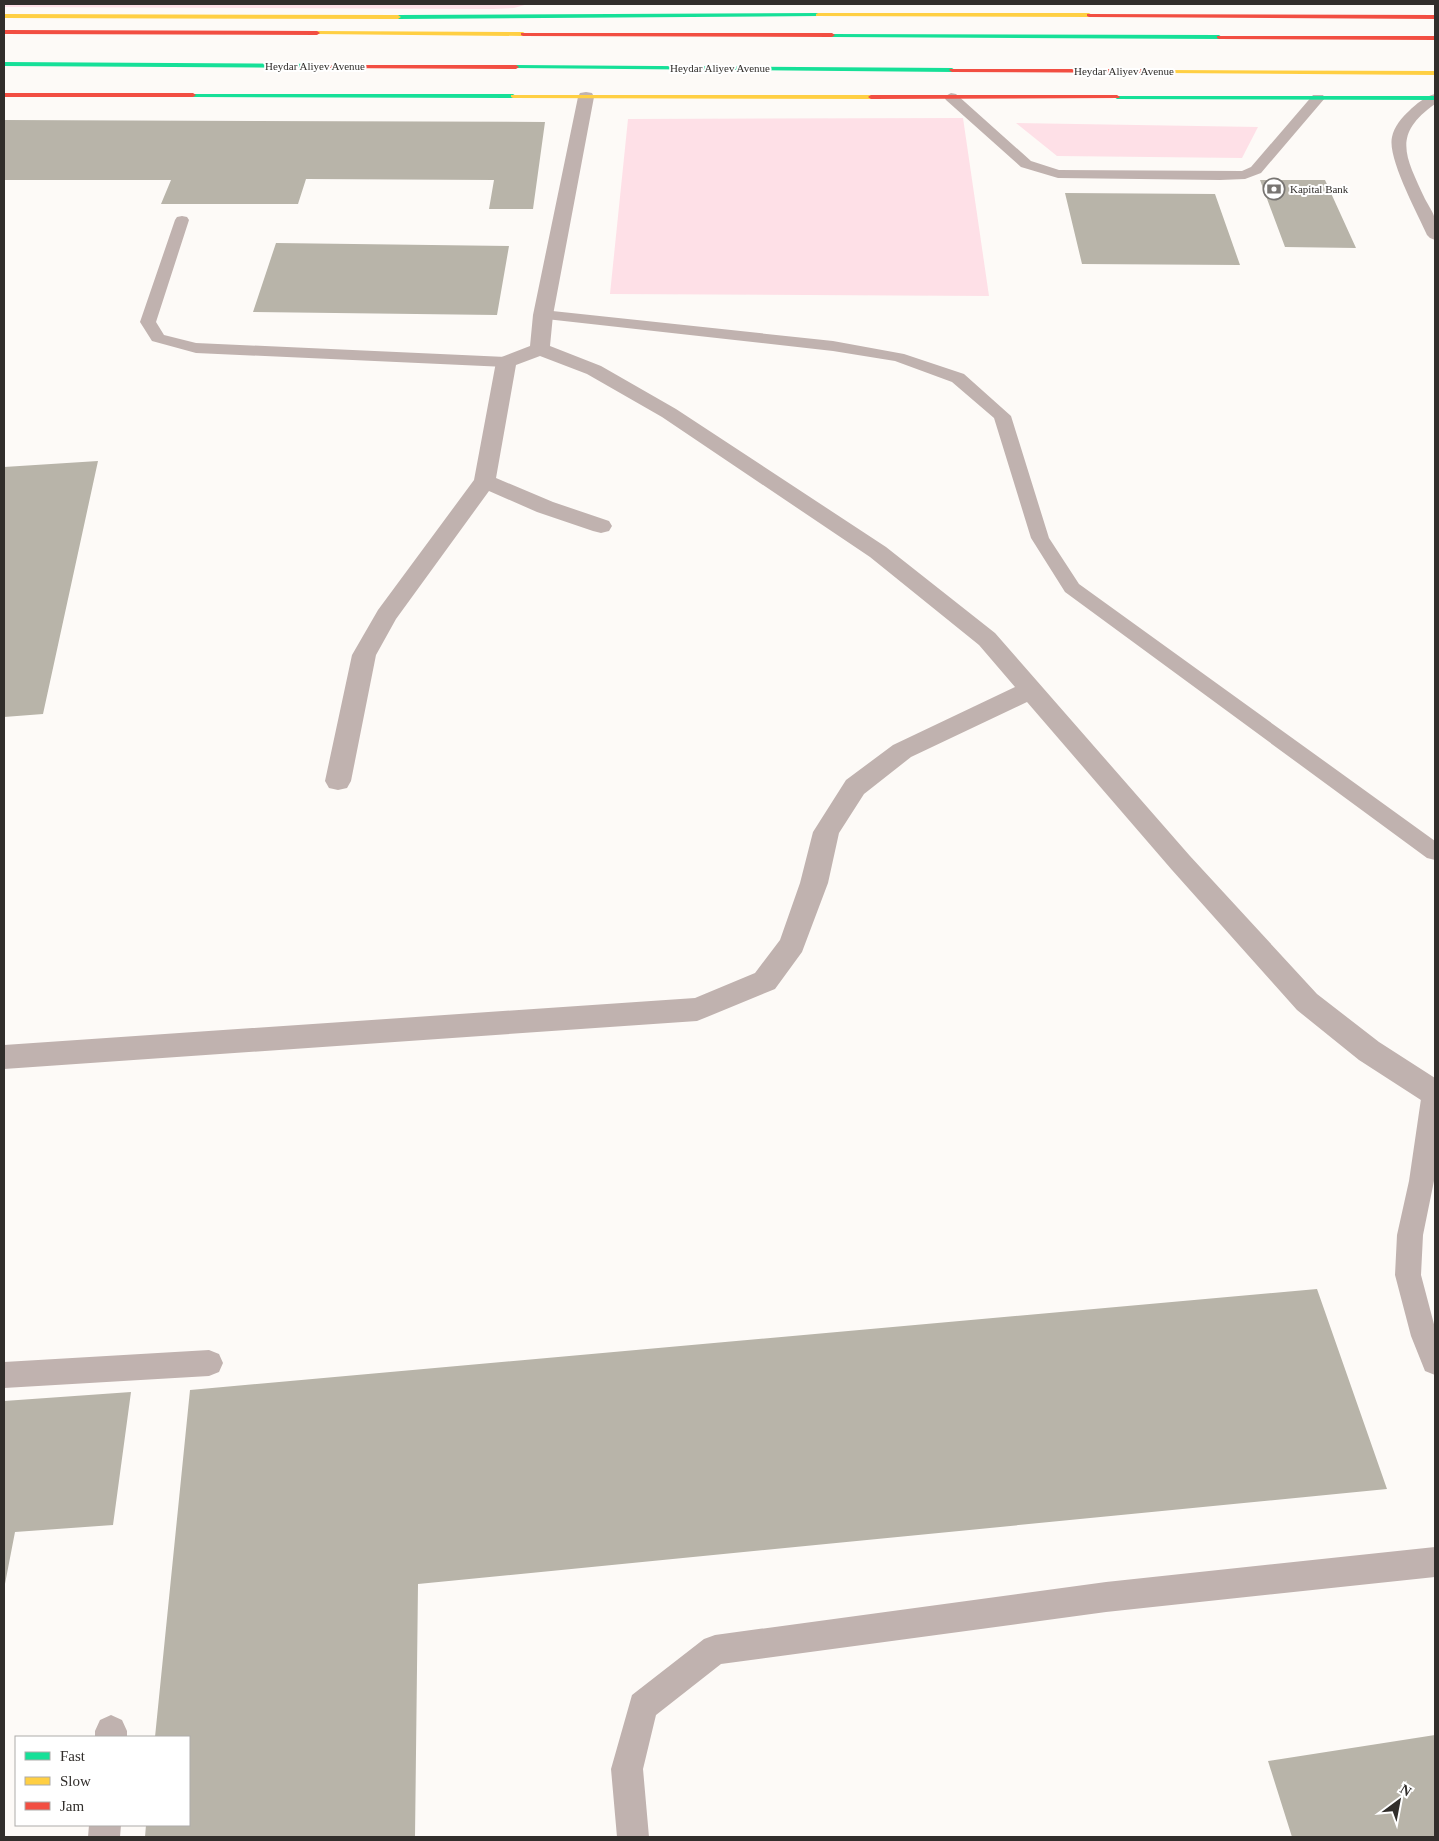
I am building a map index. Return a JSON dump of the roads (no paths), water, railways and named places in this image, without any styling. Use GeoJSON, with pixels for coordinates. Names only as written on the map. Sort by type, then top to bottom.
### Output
{"type":"FeatureCollection","features":[{"type":"Feature","properties":{"kind":"main road"},"geometry":{"type":"LineString","coordinates":[[458,18],[514,13],[545,4]]}},
{"type":"Feature","properties":{"kind":"main road"},"geometry":{"type":"LineString","coordinates":[[628,4],[944,14]]}},
{"type":"Feature","properties":{"kind":"main road"},"geometry":{"type":"LineString","coordinates":[[4,16],[458,18],[944,14],[1435,17]]}},
{"type":"Feature","properties":{"kind":"main road"},"geometry":{"type":"LineString","coordinates":[[4,32],[1435,38]]}},
{"type":"Feature","properties":{"kind":"main road","name":"Heydar Aliyev Avenue"},"geometry":{"type":"LineString","coordinates":[[4,64],[1435,73]]}},
{"type":"Feature","properties":{"kind":"main road"},"geometry":{"type":"LineString","coordinates":[[4,95],[1435,98]]}},
{"type":"Feature","properties":{"kind":"street"},"geometry":{"type":"LineString","coordinates":[[540,349],[543,315],[586,97]]}},
{"type":"Feature","properties":{"kind":"street"},"geometry":{"type":"LineString","coordinates":[[338,780],[364,655],[386,616],[485,481],[506,362],[540,349],[594,370],[669,413],[878,552],[987,639],[1181,864],[1308,1002],[1369,1051],[1435,1092]]}},
{"type":"Feature","properties":{"kind":"street"},"geometry":{"type":"LineString","coordinates":[[485,481],[545,507],[601,526]]}},
{"type":"Feature","properties":{"kind":"street"},"geometry":{"type":"LineString","coordinates":[[4,1057],[697,1009],[764,980],[792,944],[814,883],[826,832],[856,787],[902,751],[1031,690]]}},
{"type":"Feature","properties":{"kind":"lane"},"geometry":{"type":"LineString","coordinates":[[951,97],[1026,164],[1043,171],[1058,174],[1220,176],[1245,175],[1256,170],[1318,98]]}},
{"type":"Feature","properties":{"kind":"lane"},"geometry":{"type":"LineString","coordinates":[[1435,98],[1415,111],[1405,124],[1398,139],[1400,157],[1435,235]]}},
{"type":"Feature","properties":{"kind":"lane"},"geometry":{"type":"LineString","coordinates":[[182,220],[148,322],[158,338],[196,348],[506,362]]}},
{"type":"Feature","properties":{"kind":"lane"},"geometry":{"type":"LineString","coordinates":[[543,315],[833,346],[898,357],[958,378],[1002,416],[1040,538],[1072,588],[1435,852]]}},
{"type":"Feature","properties":{"kind":"lane"},"geometry":{"type":"LineString","coordinates":[[1435,1092],[1422,1180],[1410,1235],[1408,1275],[1424,1336],[1435,1362]]}},
{"type":"Feature","properties":{"kind":"lane"},"geometry":{"type":"LineString","coordinates":[[4,1375],[209,1363]]}},
{"type":"Feature","properties":{"kind":"lane"},"geometry":{"type":"LineString","coordinates":[[633,1837],[627,1769],[642,1706],[715,1650],[1106,1597],[1435,1562]]}},
{"type":"Feature","properties":{"kind":"place","name":"Kapital Bank"},"geometry":{"type":"Point","coordinates":[1274,189]}}]}
